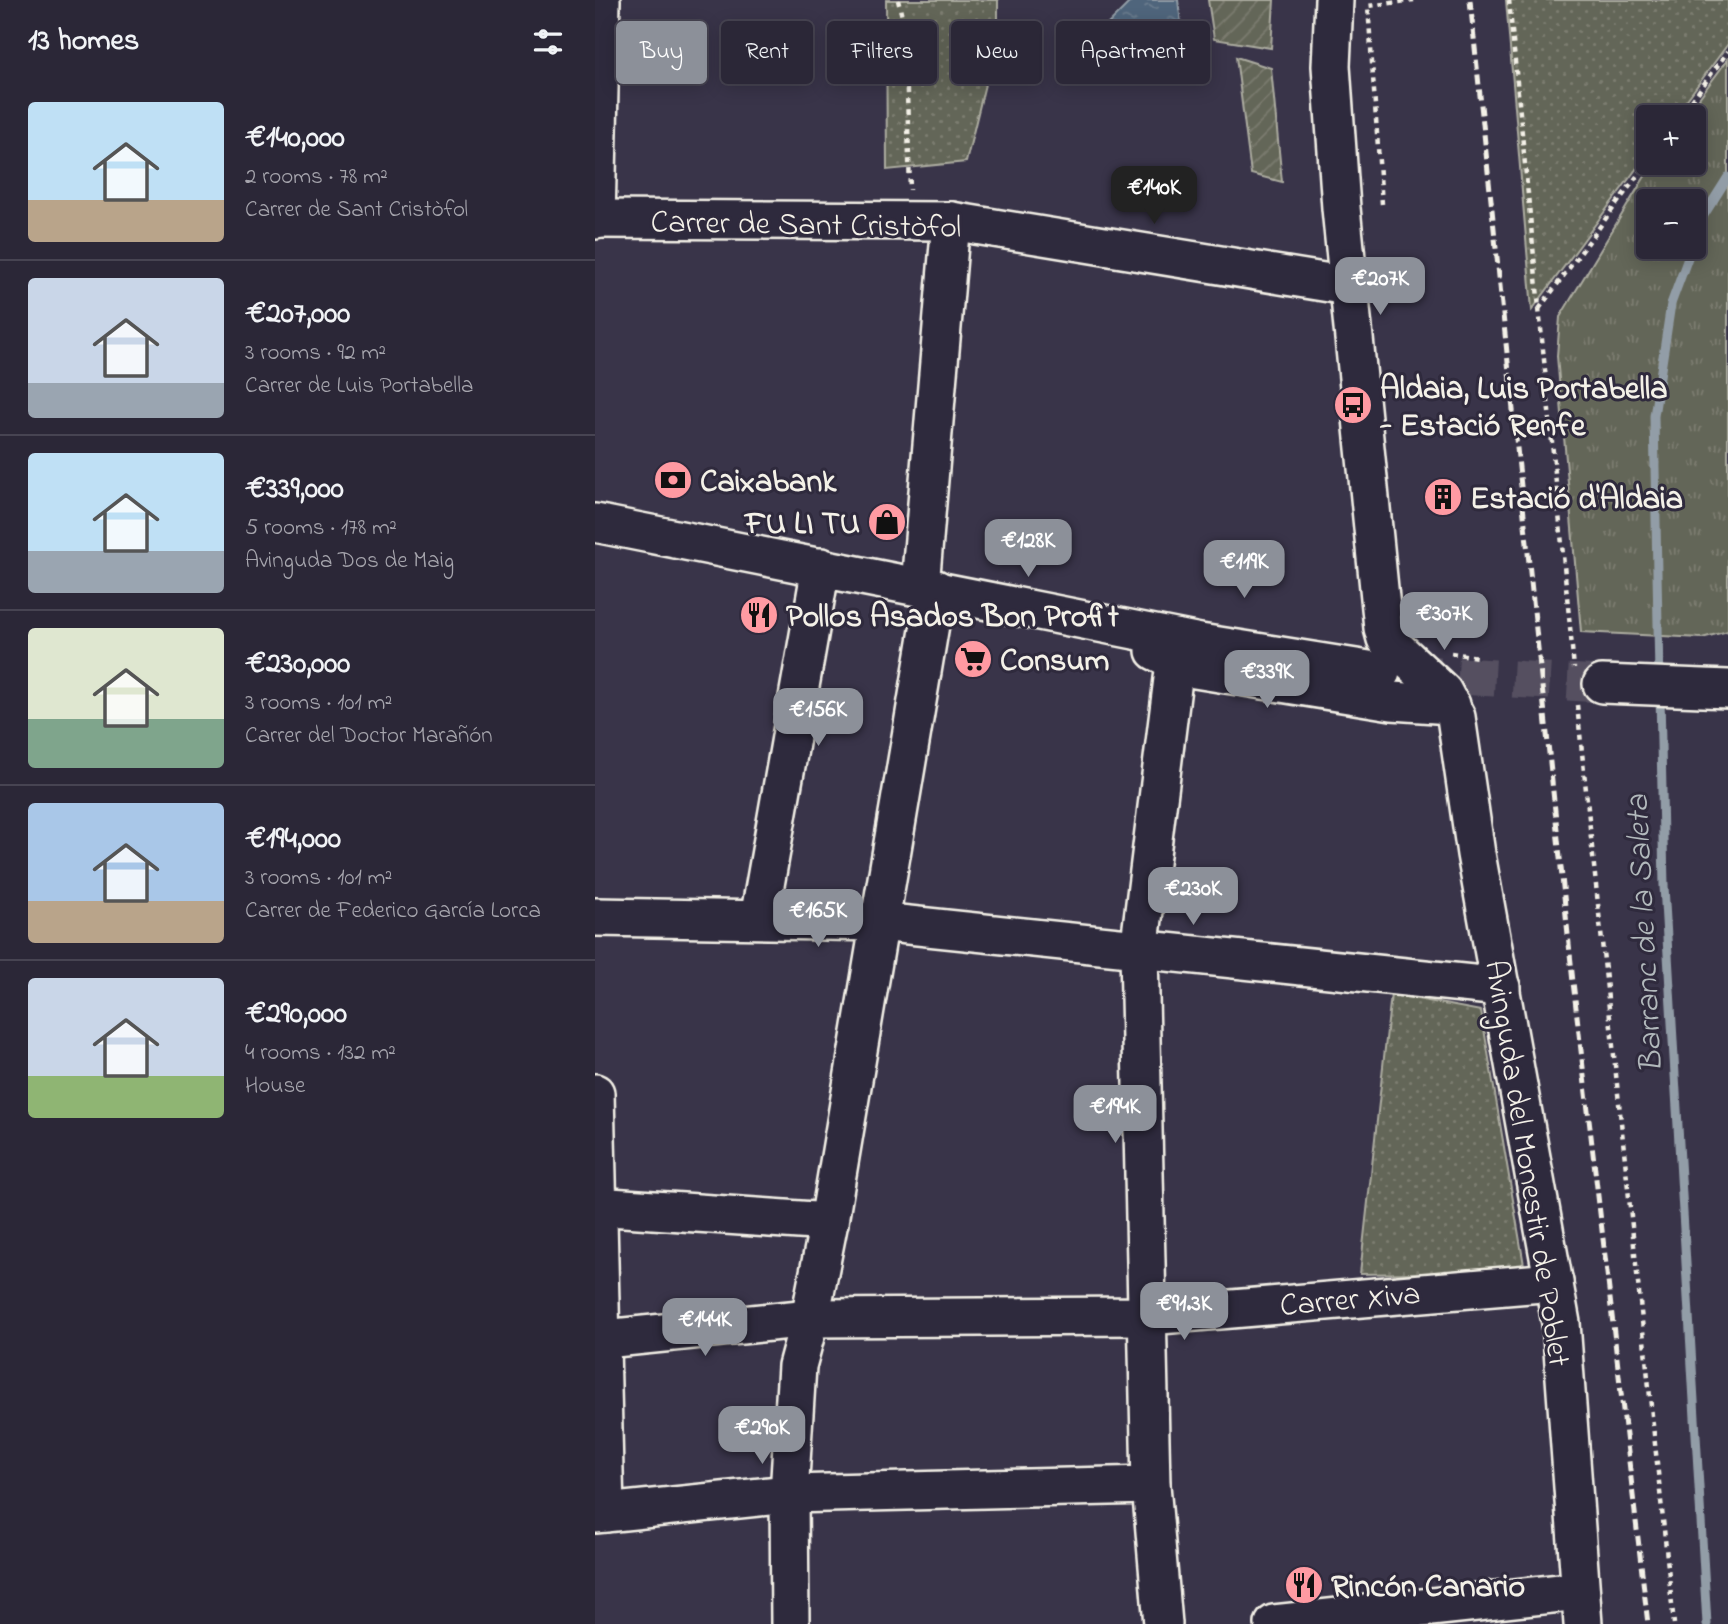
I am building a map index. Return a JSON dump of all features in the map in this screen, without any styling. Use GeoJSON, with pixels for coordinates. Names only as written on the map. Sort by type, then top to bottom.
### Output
{"type":"FeatureCollection","features":[{"type":"Feature","properties":{"kind":"street"},"geometry":{"type":"LineString","coordinates":[[595,219],[601,0]]}},
{"type":"Feature","properties":{"kind":"street"},"geometry":{"type":"LineString","coordinates":[[1351,3],[1331,66],[1348,286],[1384,656]]}},
{"type":"Feature","properties":{"kind":"street","name":"Carrer de Sant Cristòfol"},"geometry":{"type":"LineString","coordinates":[[595,219],[951,221],[1348,286]]}},
{"type":"Feature","properties":{"kind":"street"},"geometry":{"type":"LineString","coordinates":[[790,1624],[789,1494],[797,1366],[810,1318],[829,1222],[880,922],[928,588],[951,221]]}},
{"type":"Feature","properties":{"kind":"street"},"geometry":{"type":"LineString","coordinates":[[595,523],[1108,625],[1168,621],[1355,642],[1433,681],[1451,705]]}},
{"type":"Feature","properties":{"kind":"street"},"geometry":{"type":"LineString","coordinates":[[759,919],[821,567]]}},
{"type":"Feature","properties":{"kind":"street"},"geometry":{"type":"LineString","coordinates":[[1108,625],[1175,663],[1189,668],[1392,701],[1451,705]]}},
{"type":"Feature","properties":{"kind":"street"},"geometry":{"type":"LineString","coordinates":[[1163,1624],[1151,1485],[1139,951],[1175,663]]}},
{"type":"Feature","properties":{"kind":"street"},"geometry":{"type":"LineString","coordinates":[[1584,685],[1728,689]]}},
{"type":"Feature","properties":{"kind":"street","name":"Avinguda del Monestir de Poblet"},"geometry":{"type":"LineString","coordinates":[[1451,705],[1465,764],[1476,853],[1561,1323],[1581,1608]]}},
{"type":"Feature","properties":{"kind":"street"},"geometry":{"type":"LineString","coordinates":[[595,917],[880,922],[1501,987]]}},
{"type":"Feature","properties":{"kind":"street"},"geometry":{"type":"LineString","coordinates":[[595,1093],[600,1514],[789,1494],[1151,1485]]}},
{"type":"Feature","properties":{"kind":"street"},"geometry":{"type":"LineString","coordinates":[[597,1206],[829,1222]]}},
{"type":"Feature","properties":{"kind":"street","name":"Carrer Xiva"},"geometry":{"type":"LineString","coordinates":[[599,1339],[810,1318],[1148,1316],[1553,1282]]}},
{"type":"Feature","properties":{"kind":"street"},"geometry":{"type":"LineString","coordinates":[[1274,1624],[1581,1608]]}},
{"type":"Feature","properties":{"kind":"path"},"geometry":{"type":"LineString","coordinates":[[898,0],[905,29],[911,219]]}},
{"type":"Feature","properties":{"kind":"path"},"geometry":{"type":"LineString","coordinates":[[1382,204],[1351,3],[1414,0]]}},
{"type":"Feature","properties":{"kind":"path"},"geometry":{"type":"LineString","coordinates":[[1509,0],[1539,309],[1584,685],[1675,1624]]}},
{"type":"Feature","properties":{"kind":"path"},"geometry":{"type":"LineString","coordinates":[[1689,105],[1728,51]]}},
{"type":"Feature","properties":{"kind":"path"},"geometry":{"type":"LineString","coordinates":[[1539,309],[1638,175]]}},
{"type":"Feature","properties":{"kind":"path"},"geometry":{"type":"LineString","coordinates":[[1443,649],[1478,657]]}},
{"type":"Feature","properties":{"kind":"green space"},"geometry":{"type":"Polygon","coordinates":[[[886,0],[998,0],[998,21],[951,21],[951,84],[985,84],[966,162],[887,170],[886,84],[937,84],[937,21],[886,21],[886,0]]]}},
{"type":"Feature","properties":{"kind":"green space"},"geometry":{"type":"Polygon","coordinates":[[[1208,0],[1274,0],[1271,48],[1214,39],[1208,0]]]}},
{"type":"Feature","properties":{"kind":"green space"},"geometry":{"type":"Polygon","coordinates":[[[1506,0],[1728,0],[1728,44],[1683,105],[1636,105],[1636,169],[1532,310],[1506,0]]]}},
{"type":"Feature","properties":{"kind":"green space"},"geometry":{"type":"Polygon","coordinates":[[[1236,57],[1271,68],[1282,182],[1251,174],[1236,57]]]}},
{"type":"Feature","properties":{"kind":"green space"},"geometry":{"type":"Polygon","coordinates":[[[1728,59],[1728,631],[1702,638],[1581,632],[1557,356],[1560,317],[1636,191],[1636,259],[1706,259],[1706,189],[1637,189],[1646,175],[1706,175],[1706,105],[1694,105],[1728,59]]]}},
{"type":"Feature","properties":{"kind":"green space"},"geometry":{"type":"Polygon","coordinates":[[[1391,994],[1481,1011],[1525,1271],[1360,1274],[1391,994]]]}},
{"type":"Feature","properties":{"kind":"water"},"geometry":{"type":"Polygon","coordinates":[[[1132,0],[1178,0],[1181,21],[1111,21],[1132,0]]]}},
{"type":"Feature","properties":{"kind":"waterway","name":"Barranc de la Saleta"},"geometry":{"type":"LineString","coordinates":[[1706,212],[1728,177]]}},
{"type":"Feature","properties":{"kind":"waterway","name":"Barranc de la Saleta"},"geometry":{"type":"LineString","coordinates":[[1659,677],[1654,416],[1671,304],[1688,259]]}},
{"type":"Feature","properties":{"kind":"waterway","name":"Barranc de la Saleta"},"geometry":{"type":"LineString","coordinates":[[1660,695],[1664,886],[1707,1624]]}},
{"type":"Feature","properties":{"kind":"tunnel"},"geometry":{"type":"LineString","coordinates":[[1403,673],[1602,684]]}},
{"type":"Feature","properties":{"kind":"railway"},"geometry":{"type":"LineString","coordinates":[[1470,0],[1573,982],[1648,1624]]}},
{"type":"Feature","properties":{"kind":"place","name":"Aldaia, Luis Portabella - Estació Renfe"},"geometry":{"type":"Point","coordinates":[1353,405]}},
{"type":"Feature","properties":{"kind":"place","name":"Caixabank"},"geometry":{"type":"Point","coordinates":[673,480]}},
{"type":"Feature","properties":{"kind":"place","name":"Estació d'Aldaia"},"geometry":{"type":"Point","coordinates":[1443,497]}},
{"type":"Feature","properties":{"kind":"place","name":"FU LI TU"},"geometry":{"type":"Point","coordinates":[887,522]}},
{"type":"Feature","properties":{"kind":"place","name":"Pollos Asados Bon Profit"},"geometry":{"type":"Point","coordinates":[759,615]}},
{"type":"Feature","properties":{"kind":"place","name":"Consum"},"geometry":{"type":"Point","coordinates":[973,659]}},
{"type":"Feature","properties":{"kind":"place","name":"Rincón Canario"},"geometry":{"type":"Point","coordinates":[1304,1585]}}]}
